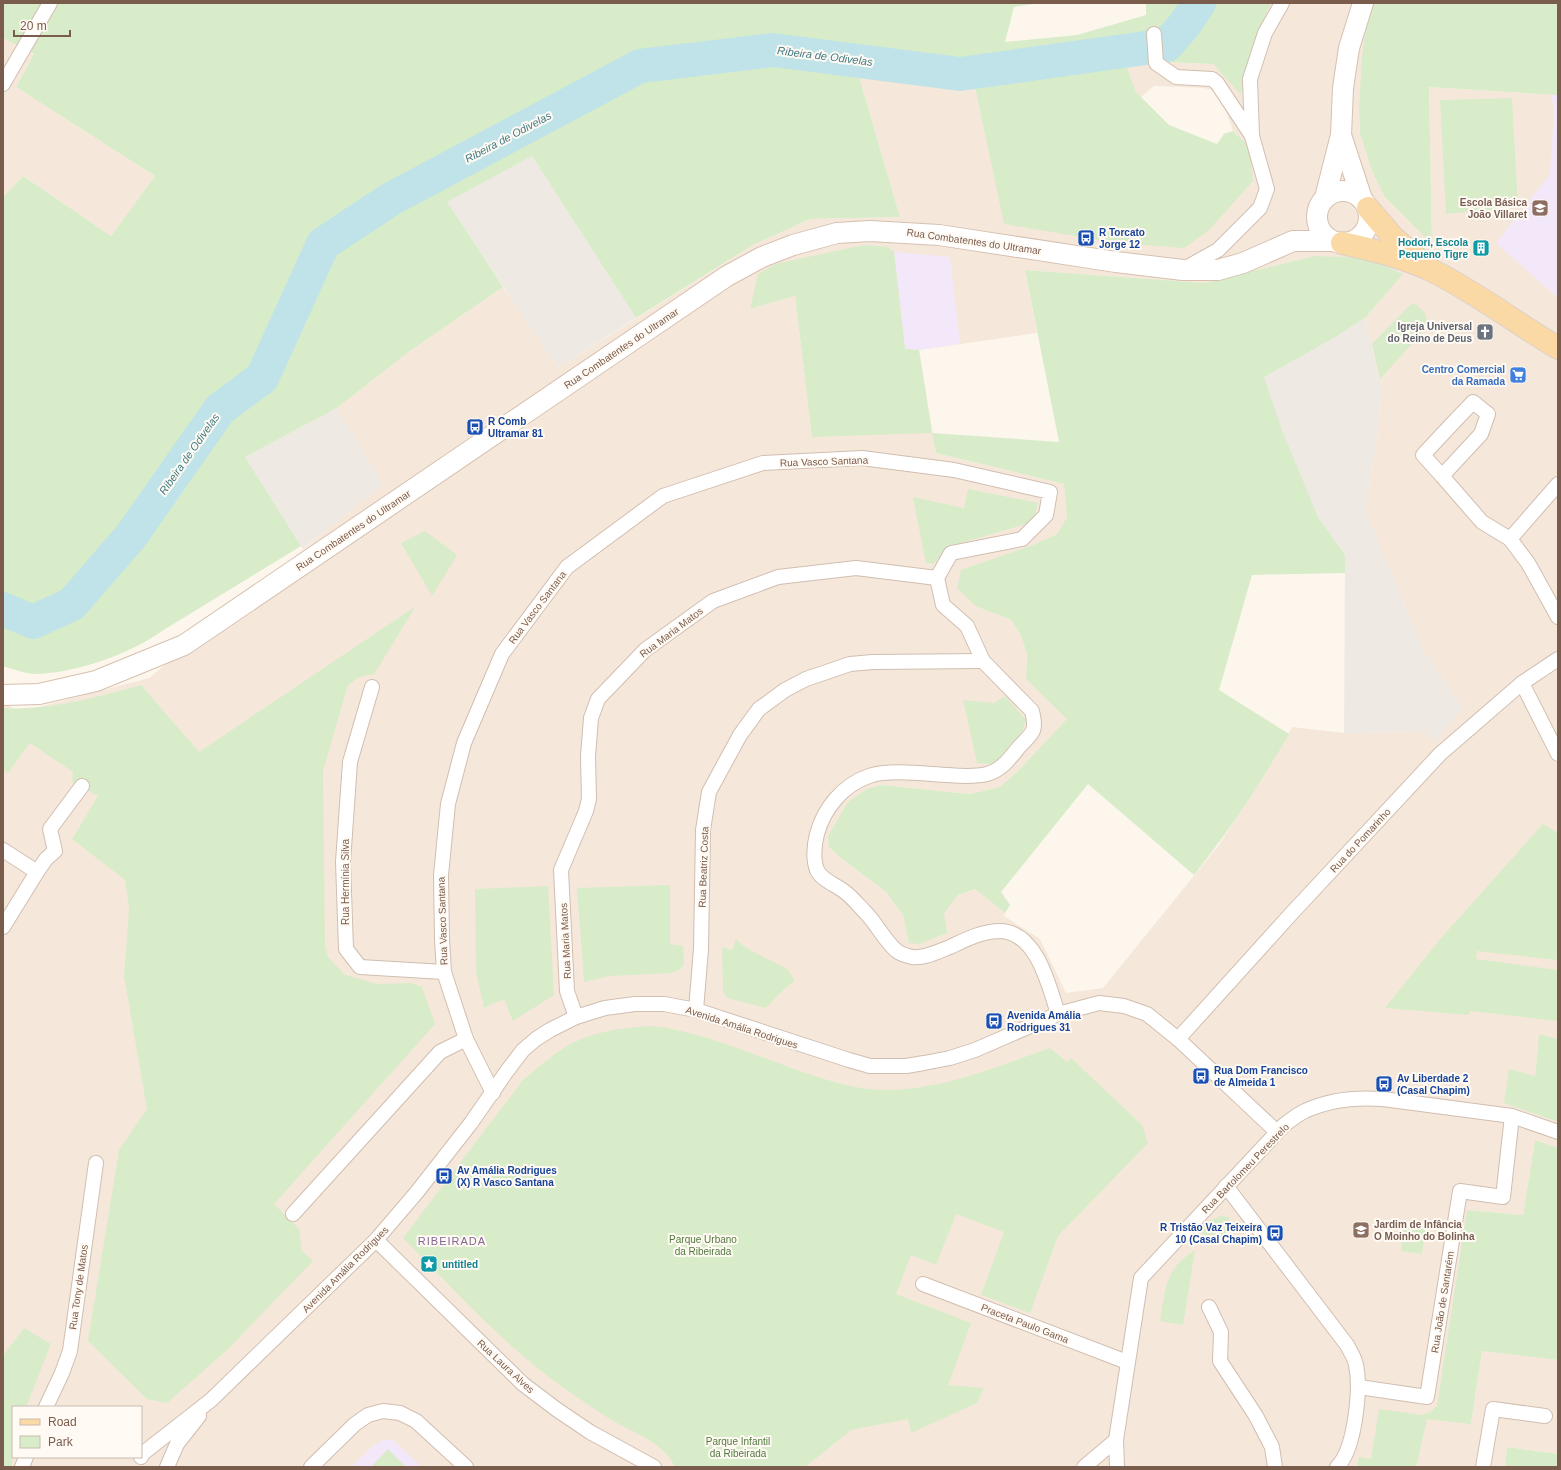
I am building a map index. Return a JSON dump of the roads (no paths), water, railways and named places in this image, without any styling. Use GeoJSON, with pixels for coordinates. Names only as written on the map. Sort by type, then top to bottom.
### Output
{"type":"FeatureCollection","features":[{"type":"Feature","properties":{"kind":"main road"},"geometry":{"type":"LineString","coordinates":[[1363,3],[1348,48],[1341,135],[1323,202],[1317,216],[1318,226],[1324,235],[1337,242],[1385,253],[1433,271],[1478,297],[1558,348]]}},
{"type":"Feature","properties":{"kind":"main road"},"geometry":{"type":"LineString","coordinates":[[1337,242],[1352,242],[1361,236],[1367,228],[1370,218],[1341,135]]}},
{"type":"Feature","properties":{"kind":"main road"},"geometry":{"type":"LineString","coordinates":[[1323,202],[1334,192],[1344,191],[1354,193],[1393,237],[1433,271]]}},
{"type":"Feature","properties":{"kind":"main road","name":"Rua Combatentes do Ultramar"},"geometry":{"type":"LineString","coordinates":[[1293,241],[1323,202]]}},
{"type":"Feature","properties":{"kind":"main road","name":"Rua Combatentes do Ultramar"},"geometry":{"type":"LineString","coordinates":[[6,693],[39,694],[96,681],[184,644],[727,276],[762,257],[793,245],[836,233],[870,231],[902,232],[939,235],[1116,262],[1183,270],[1218,270],[1243,263],[1293,241],[1337,242]]}},
{"type":"Feature","properties":{"kind":"main road"},"geometry":{"type":"LineString","coordinates":[[1478,297],[1558,336]]}},
{"type":"Feature","properties":{"kind":"street"},"geometry":{"type":"LineString","coordinates":[[3,84],[50,3]]}},
{"type":"Feature","properties":{"kind":"street"},"geometry":{"type":"LineString","coordinates":[[1183,270],[1218,250],[1260,208],[1267,189],[1252,136],[1250,79],[1265,33],[1282,3]]}},
{"type":"Feature","properties":{"kind":"street"},"geometry":{"type":"LineString","coordinates":[[1154,34],[1156,63],[1176,77],[1212,79],[1217,83],[1252,136]]}},
{"type":"Feature","properties":{"kind":"street"},"geometry":{"type":"LineString","coordinates":[[1442,476],[1481,434],[1488,414],[1473,402],[1424,455],[1442,476],[1482,522],[1510,539],[1528,563],[1558,617]]}},
{"type":"Feature","properties":{"kind":"street","name":"Rua Vasco Santana"},"geometry":{"type":"LineString","coordinates":[[493,1093],[466,1039],[444,972],[441,875],[448,804],[464,743],[502,654],[567,568],[663,496],[763,463],[862,458],[954,470],[1050,492],[1046,515],[1022,539],[951,553],[937,578]]}},
{"type":"Feature","properties":{"kind":"street"},"geometry":{"type":"LineString","coordinates":[[1510,539],[1558,484]]}},
{"type":"Feature","properties":{"kind":"street","name":"Rua Maria Matos"},"geometry":{"type":"LineString","coordinates":[[576,1017],[567,991],[561,870],[586,811],[589,799],[588,756],[591,718],[598,699],[645,650],[713,601],[778,577],[856,568],[937,578]]}},
{"type":"Feature","properties":{"kind":"street"},"geometry":{"type":"LineString","coordinates":[[937,578],[943,605],[967,626],[983,661],[1032,711],[1035,722],[1034,731],[1001,768],[987,774],[963,776],[891,773],[870,776],[841,792],[831,803],[823,817],[817,835],[815,860],[818,871],[827,880],[846,892],[870,916],[897,952],[913,957],[930,954],[984,933],[1001,931],[1018,936],[1032,948],[1045,976],[1058,1014]]}},
{"type":"Feature","properties":{"kind":"street","name":"Rua do Pomarinho"},"geometry":{"type":"LineString","coordinates":[[1178,1039],[1291,914],[1440,754],[1522,684],[1558,659]]}},
{"type":"Feature","properties":{"kind":"street","name":"Rua Beatriz Costa"},"geometry":{"type":"LineString","coordinates":[[696,1010],[701,950],[703,830],[709,792],[740,735],[759,709],[785,690],[806,679],[850,664],[873,662],[983,661]]}},
{"type":"Feature","properties":{"kind":"street"},"geometry":{"type":"LineString","coordinates":[[1522,684],[1558,754]]}},
{"type":"Feature","properties":{"kind":"street","name":"Rua Hermínia Silva"},"geometry":{"type":"LineString","coordinates":[[372,687],[350,762],[343,862],[346,949],[360,967],[444,972]]}},
{"type":"Feature","properties":{"kind":"street"},"geometry":{"type":"LineString","coordinates":[[4,922],[46,859],[55,851],[50,829],[82,786]]}},
{"type":"Feature","properties":{"kind":"street"},"geometry":{"type":"LineString","coordinates":[[3,850],[37,872]]}},
{"type":"Feature","properties":{"kind":"street","name":"Avenida Amália Rodrigues"},"geometry":{"type":"LineString","coordinates":[[142,1454],[211,1400],[376,1240],[417,1192],[471,1123],[523,1050],[550,1030],[576,1017],[604,1008],[635,1004],[664,1004],[696,1010],[821,1052],[870,1066],[906,1066],[950,1058],[975,1050],[1002,1040],[1058,1014],[1098,1003],[1124,1006],[1147,1014],[1178,1039],[1277,1132]]}},
{"type":"Feature","properties":{"kind":"street"},"geometry":{"type":"LineString","coordinates":[[293,1214],[440,1052],[466,1039]]}},
{"type":"Feature","properties":{"kind":"street","name":"Rua Bartolomeu Perestrelo"},"geometry":{"type":"LineString","coordinates":[[1117,1467],[1116,1440],[1141,1278],[1277,1132],[1304,1111],[1336,1100],[1365,1098],[1382,1099],[1512,1116],[1558,1132]]}},
{"type":"Feature","properties":{"kind":"street","name":"Rua João de Santarém"},"geometry":{"type":"LineString","coordinates":[[1359,1387],[1427,1397],[1460,1191],[1503,1197],[1512,1116]]}},
{"type":"Feature","properties":{"kind":"street","name":"Rua Tony de Matos"},"geometry":{"type":"LineString","coordinates":[[46,1406],[62,1373],[70,1351],[96,1163]]}},
{"type":"Feature","properties":{"kind":"street"},"geometry":{"type":"LineString","coordinates":[[1226,1186],[1348,1345],[1356,1364],[1359,1387],[1350,1444],[1343,1461],[1337,1467]]}},
{"type":"Feature","properties":{"kind":"street","name":"Rua Laura Alves"},"geometry":{"type":"LineString","coordinates":[[376,1240],[523,1384],[590,1432],[654,1467]]}},
{"type":"Feature","properties":{"kind":"street","name":"Praceta Paulo Gama"},"geometry":{"type":"LineString","coordinates":[[923,1284],[1128,1362]]}},
{"type":"Feature","properties":{"kind":"street"},"geometry":{"type":"LineString","coordinates":[[1209,1307],[1221,1332],[1220,1361],[1256,1416],[1272,1447],[1275,1467]]}},
{"type":"Feature","properties":{"kind":"street","name":"Avenida Amália Rodrigues"},"geometry":{"type":"LineString","coordinates":[[167,1467],[177,1444],[211,1400]]}},
{"type":"Feature","properties":{"kind":"street"},"geometry":{"type":"LineString","coordinates":[[1483,1467],[1493,1409],[1545,1416]]}},
{"type":"Feature","properties":{"kind":"street"},"geometry":{"type":"LineString","coordinates":[[311,1467],[355,1424],[368,1415],[383,1411],[400,1413],[416,1421],[466,1467]]}},
{"type":"Feature","properties":{"kind":"street"},"geometry":{"type":"LineString","coordinates":[[1084,1467],[1116,1440]]}},
{"type":"Feature","properties":{"kind":"street","name":"Avenida Amália Rodrigues"},"geometry":{"type":"LineString","coordinates":[[136,1467],[140,1458]]}},
{"type":"Feature","properties":{"kind":"waterway","name":"Ribeira de Odivelas"},"geometry":{"type":"LineString","coordinates":[[3,609],[33,622],[72,604],[131,536],[220,409],[262,378],[323,244],[391,199],[640,66],[773,50],[960,74],[1167,45],[1185,24],[1199,3]]}},
{"type":"Feature","properties":{"kind":"place","name":"Escola Básica João Villaret"},"geometry":{"type":"Point","coordinates":[1540,208]}},
{"type":"Feature","properties":{"kind":"place","name":"R Torcato Jorge 12"},"geometry":{"type":"Point","coordinates":[1086,238]}},
{"type":"Feature","properties":{"kind":"place","name":"Hodori, Escola Pequeno Tigre"},"geometry":{"type":"Point","coordinates":[1481,248]}},
{"type":"Feature","properties":{"kind":"place","name":"Igreja Universal do Reino de Deus"},"geometry":{"type":"Point","coordinates":[1485,332]}},
{"type":"Feature","properties":{"kind":"place","name":"Centro Comercial da Ramada"},"geometry":{"type":"Point","coordinates":[1518,375]}},
{"type":"Feature","properties":{"kind":"place","name":"R Comb Ultramar 81"},"geometry":{"type":"Point","coordinates":[475,427]}},
{"type":"Feature","properties":{"kind":"place","name":"Avenida Amália Rodrigues 31"},"geometry":{"type":"Point","coordinates":[994,1021]}},
{"type":"Feature","properties":{"kind":"place","name":"Rua Dom Francisco de Almeida 1"},"geometry":{"type":"Point","coordinates":[1201,1076]}},
{"type":"Feature","properties":{"kind":"place","name":"Av Liberdade 2 (Casal Chapim)"},"geometry":{"type":"Point","coordinates":[1384,1084]}},
{"type":"Feature","properties":{"kind":"place","name":"Av Amália Rodrigues (X) R Vasco Santana"},"geometry":{"type":"Point","coordinates":[444,1176]}},
{"type":"Feature","properties":{"kind":"place","name":"Jardim de Infância O Moinho do Bolinha"},"geometry":{"type":"Point","coordinates":[1361,1230]}},
{"type":"Feature","properties":{"kind":"place","name":"R Tristão Vaz Teixeira 10 (Casal Chapim)"},"geometry":{"type":"Point","coordinates":[1275,1233]}},
{"type":"Feature","properties":{"kind":"place","name":"untitled"},"geometry":{"type":"Point","coordinates":[429,1264]}},
{"type":"Feature","properties":{"kind":"district","name":"RIBEIRADA"},"geometry":{"type":"Point","coordinates":[452,1241]}},
{"type":"Feature","properties":{"kind":"park label","name":"Parque Urbano da Ribeirada"},"geometry":{"type":"Point","coordinates":[703,1244]}},
{"type":"Feature","properties":{"kind":"park label","name":"Parque Infantil da Ribeirada"},"geometry":{"type":"Point","coordinates":[738,1446]}}]}
